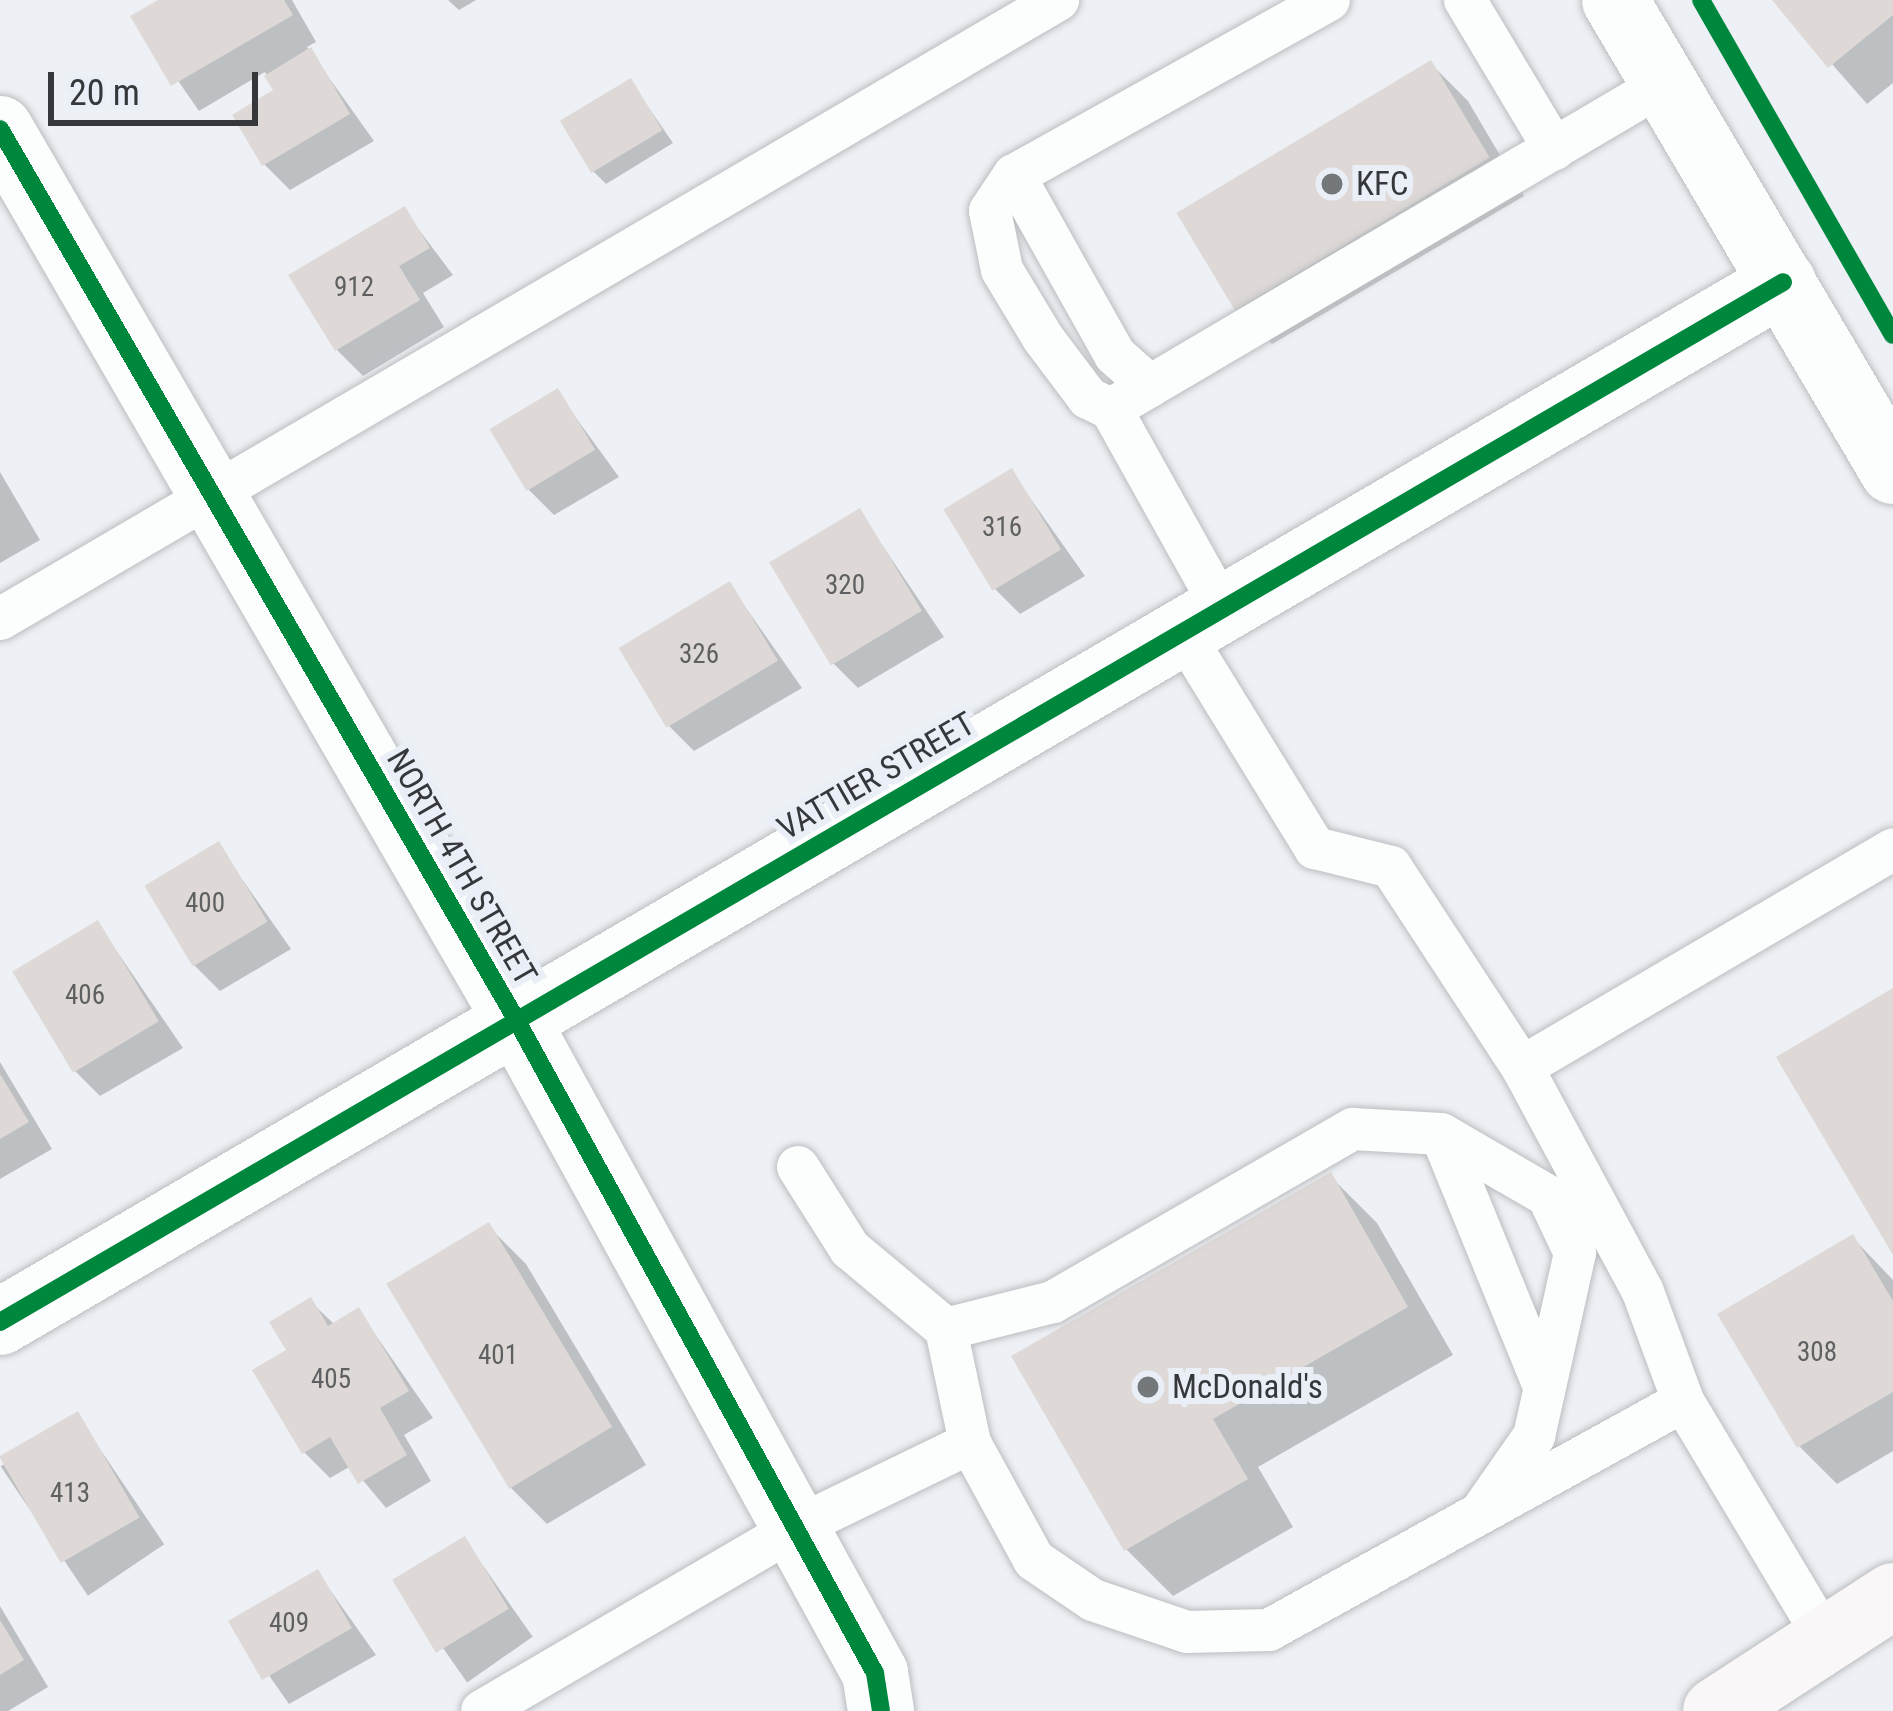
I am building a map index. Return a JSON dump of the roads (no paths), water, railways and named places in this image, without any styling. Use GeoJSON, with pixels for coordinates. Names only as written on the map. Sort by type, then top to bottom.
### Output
{"type":"FeatureCollection","features":[{"type":"Feature","properties":{"kind":"main road"},"geometry":{"type":"LineString","coordinates":[[1716,1711],[1893,1596]]}},
{"type":"Feature","properties":{"kind":"street"},"geometry":{"type":"LineString","coordinates":[[1615,0],[1893,471]]}},
{"type":"Feature","properties":{"kind":"street","name":"NORTH 4TH STREET"},"geometry":{"type":"LineString","coordinates":[[0,129],[517,1021],[793,1529],[894,1698]]}},
{"type":"Feature","properties":{"kind":"street","name":"VATTIER STREET"},"geometry":{"type":"LineString","coordinates":[[0,1322],[1783,282]]}},
{"type":"Feature","properties":{"kind":"lane"},"geometry":{"type":"LineString","coordinates":[[0,620],[1058,0]]}},
{"type":"Feature","properties":{"kind":"lane"},"geometry":{"type":"LineString","coordinates":[[1329,0],[1014,175],[990,211],[1002,270],[1088,398],[1111,410],[1203,621],[1315,848],[1391,867],[1522,1067],[1643,1292],[1683,1400],[1826,1640]]}},
{"type":"Feature","properties":{"kind":"lane"},"geometry":{"type":"LineString","coordinates":[[1465,0],[1554,148]]}},
{"type":"Feature","properties":{"kind":"lane"},"geometry":{"type":"LineString","coordinates":[[1111,410],[1665,83]]}},
{"type":"Feature","properties":{"kind":"lane"},"geometry":{"type":"LineString","coordinates":[[1014,175],[1115,356],[1150,386]]}},
{"type":"Feature","properties":{"kind":"lane"},"geometry":{"type":"LineString","coordinates":[[1522,1067],[1893,849]]}},
{"type":"Feature","properties":{"kind":"lane"},"geometry":{"type":"LineString","coordinates":[[946,1328],[1053,1302],[1353,1129],[1441,1134],[1548,1196],[1575,1252],[1542,1382],[1534,1436],[1481,1512]]}},
{"type":"Feature","properties":{"kind":"lane"},"geometry":{"type":"LineString","coordinates":[[1441,1134],[1542,1382]]}},
{"type":"Feature","properties":{"kind":"lane"},"geometry":{"type":"LineString","coordinates":[[798,1167],[850,1250],[946,1328],[970,1443],[1034,1560],[1094,1600],[1187,1632],[1270,1630],[1683,1400]]}},
{"type":"Feature","properties":{"kind":"lane"},"geometry":{"type":"LineString","coordinates":[[482,1711],[793,1529],[970,1443]]}},
{"type":"Feature","properties":{"kind":"place","name":"KFC"},"geometry":{"type":"Point","coordinates":[1332,184]}},
{"type":"Feature","properties":{"kind":"place","name":"McDonald's"},"geometry":{"type":"Point","coordinates":[1148,1387]}}]}
